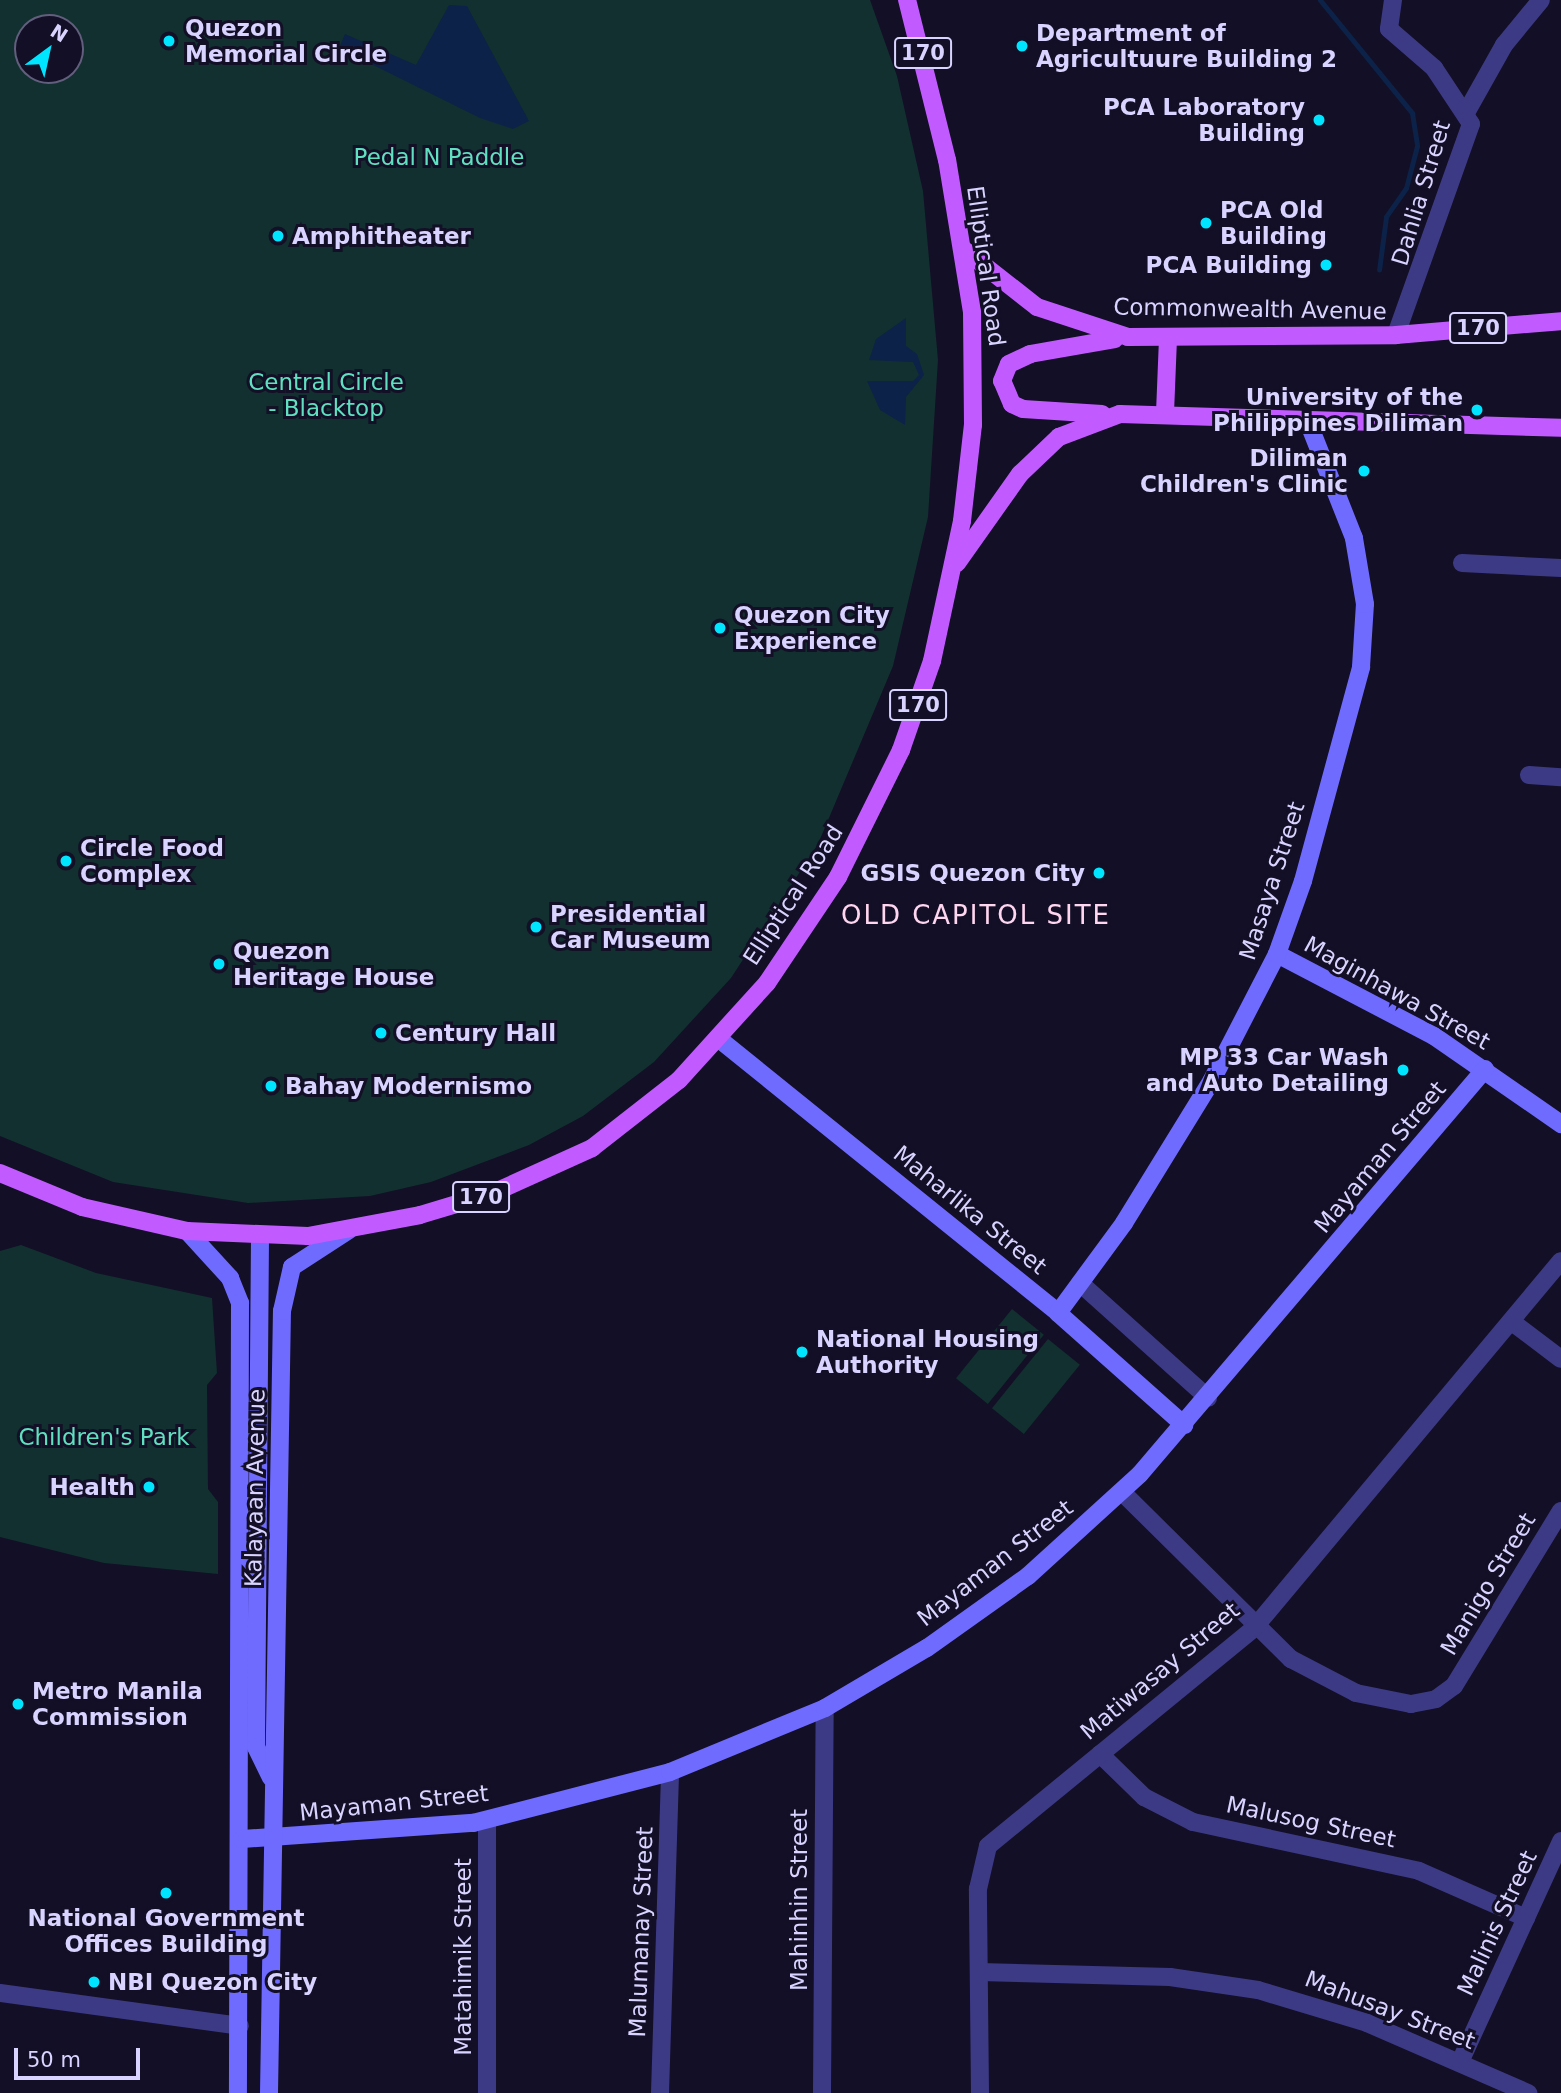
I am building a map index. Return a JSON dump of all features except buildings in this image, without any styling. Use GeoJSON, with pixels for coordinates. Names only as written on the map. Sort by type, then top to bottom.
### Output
{"type":"FeatureCollection","features":[{"type":"Feature","properties":{"kind":"main road","name":"Elliptical Road"},"geometry":{"type":"LineString","coordinates":[[0,1173],[82,1207],[187,1231],[260,1237],[349,1230],[457,1205],[563,1164],[649,1107],[719,1039],[793,947],[868,822],[917,706],[953,569],[973,425],[972,312],[963,249],[907,0]]}},
{"type":"Feature","properties":{"kind":"main road","name":"Commonwealth Avenue"},"geometry":{"type":"LineString","coordinates":[[963,249],[1037,307],[1128,337],[1396,335],[1561,321]]}},
{"type":"Feature","properties":{"kind":"main road"},"geometry":{"type":"LineString","coordinates":[[1120,414],[1023,409],[1012,404],[1002,381],[1009,364],[1030,354],[1128,337]]}},
{"type":"Feature","properties":{"kind":"main road"},"geometry":{"type":"LineString","coordinates":[[1166,413],[1168,337]]}},
{"type":"Feature","properties":{"kind":"main road","name":"170"},"geometry":{"type":"LineString","coordinates":[[953,569],[1038,457],[1077,428],[1120,414],[1166,413],[1561,428]]}},
{"type":"Feature","properties":{"kind":"street"},"geometry":{"type":"LineString","coordinates":[[1393,0],[1389,29],[1434,68],[1467,111]]}},
{"type":"Feature","properties":{"kind":"street","name":"Dahlia Street"},"geometry":{"type":"LineString","coordinates":[[1396,335],[1416,291],[1439,208],[1470,132],[1467,111],[1504,45],[1541,0]]}},
{"type":"Feature","properties":{"kind":"street","name":"Masaya Street"},"geometry":{"type":"LineString","coordinates":[[1058,1313],[1191,1118],[1277,954],[1303,881],[1364,637],[1359,556],[1307,419]]}},
{"type":"Feature","properties":{"kind":"street"},"geometry":{"type":"LineString","coordinates":[[1462,563],[1561,568]]}},
{"type":"Feature","properties":{"kind":"street"},"geometry":{"type":"LineString","coordinates":[[1529,775],[1561,777]]}},
{"type":"Feature","properties":{"kind":"street","name":"Maginhawa Street"},"geometry":{"type":"LineString","coordinates":[[1277,954],[1485,1069],[1561,1124]]}},
{"type":"Feature","properties":{"kind":"street","name":"Maharlika Street"},"geometry":{"type":"LineString","coordinates":[[719,1039],[1058,1313],[1184,1425]]}},
{"type":"Feature","properties":{"kind":"street","name":"Mayaman Street"},"geometry":{"type":"LineString","coordinates":[[242,1839],[273,1840],[487,1820],[670,1772],[825,1708],[964,1623],[1122,1492],[1208,1398],[1485,1069]]}},
{"type":"Feature","properties":{"kind":"street","name":"Kalayaan Avenue"},"geometry":{"type":"LineString","coordinates":[[270,2093],[273,1840],[271,1779],[278,1745],[284,1298],[292,1267],[349,1230]]}},
{"type":"Feature","properties":{"kind":"street","name":"Kalayaan Avenue"},"geometry":{"type":"LineString","coordinates":[[187,1231],[230,1278],[240,1303],[243,1774],[239,2093]]}},
{"type":"Feature","properties":{"kind":"street","name":"Kalayaan Avenue"},"geometry":{"type":"LineString","coordinates":[[243,1774],[256,1746],[262,1302],[260,1237]]}},
{"type":"Feature","properties":{"kind":"street","name":"Matiwasay Street"},"geometry":{"type":"LineString","coordinates":[[980,2093],[978,1889],[988,1846],[1254,1628],[1561,1261]]}},
{"type":"Feature","properties":{"kind":"street"},"geometry":{"type":"LineString","coordinates":[[1080,1283],[1208,1398]]}},
{"type":"Feature","properties":{"kind":"street"},"geometry":{"type":"LineString","coordinates":[[240,1303],[251,1293],[262,1302]]}},
{"type":"Feature","properties":{"kind":"street"},"geometry":{"type":"LineString","coordinates":[[1512,1322],[1561,1359]]}},
{"type":"Feature","properties":{"kind":"street","name":"Manigo Street"},"geometry":{"type":"LineString","coordinates":[[1122,1492],[1254,1628],[1291,1659],[1356,1693],[1410,1704],[1436,1699],[1471,1665],[1504,1596],[1561,1511]]}},
{"type":"Feature","properties":{"kind":"street","name":"Mahinhin Street"},"geometry":{"type":"LineString","coordinates":[[822,2093],[825,1708]]}},
{"type":"Feature","properties":{"kind":"street","name":"Kalayaan Avenue"},"geometry":{"type":"LineString","coordinates":[[256,1746],[271,1779]]}},
{"type":"Feature","properties":{"kind":"street","name":"Malusog Street"},"geometry":{"type":"LineString","coordinates":[[1100,1754],[1152,1802],[1193,1822],[1419,1871],[1526,1917]]}},
{"type":"Feature","properties":{"kind":"street","name":"Malumanay Street"},"geometry":{"type":"LineString","coordinates":[[660,2093],[670,1772]]}},
{"type":"Feature","properties":{"kind":"street","name":"Matahimik Street"},"geometry":{"type":"LineString","coordinates":[[487,1820],[488,2093]]}},
{"type":"Feature","properties":{"kind":"street","name":"Malinis Street"},"geometry":{"type":"LineString","coordinates":[[1460,2062],[1561,1841]]}},
{"type":"Feature","properties":{"kind":"street","name":"Mahusay Street"},"geometry":{"type":"LineString","coordinates":[[979,1972],[1170,1977],[1230,1985],[1329,2010],[1460,2062],[1528,2093]]}},
{"type":"Feature","properties":{"kind":"street"},"geometry":{"type":"LineString","coordinates":[[0,1993],[240,2026]]}},
{"type":"Feature","properties":{"kind":"green space","name":"Quezon Memorial Circle"},"geometry":{"type":"Polygon","coordinates":[[[0,0],[870,0],[897,76],[923,191],[938,360],[928,517],[893,666],[818,844],[731,978],[654,1062],[583,1116],[529,1145],[431,1182],[370,1196],[248,1203],[113,1182],[0,1136],[0,0]]]}},
{"type":"Feature","properties":{"kind":"green space","name":"Children's Park"},"geometry":{"type":"Polygon","coordinates":[[[21,1245],[96,1273],[212,1298],[217,1373],[207,1385],[208,1489],[218,1502],[218,1574],[104,1563],[0,1537],[0,1251],[21,1245]]]}},
{"type":"Feature","properties":{"kind":"green space"},"geometry":{"type":"Polygon","coordinates":[[[1012,1309],[1044,1335],[988,1404],[956,1378],[1012,1309]]]}},
{"type":"Feature","properties":{"kind":"green space"},"geometry":{"type":"Polygon","coordinates":[[[1048,1339],[1080,1365],[1024,1434],[992,1408],[1048,1339]]]}},
{"type":"Feature","properties":{"kind":"water","name":"Pedal N Paddle"},"geometry":{"type":"Polygon","coordinates":[[[449,5],[467,6],[529,121],[513,129],[480,118],[339,48],[345,34],[416,65],[449,5]]]}},
{"type":"Feature","properties":{"kind":"water"},"geometry":{"type":"Polygon","coordinates":[[[906,318],[906,346],[917,354],[924,375],[906,397],[905,425],[880,410],[867,381],[913,381],[919,375],[913,362],[869,360],[876,339],[906,318]]]}},
{"type":"Feature","properties":{"kind":"waterway"},"geometry":{"type":"LineString","coordinates":[[1320,0],[1412,113],[1417,146],[1406,188],[1386,217],[1379,270]]}},
{"type":"Feature","properties":{"kind":"place","name":"Quezon Memorial Circle"},"geometry":{"type":"Point","coordinates":[169,41]}},
{"type":"Feature","properties":{"kind":"place","name":"Department of Agricultuure Building 2"},"geometry":{"type":"Point","coordinates":[1022,46]}},
{"type":"Feature","properties":{"kind":"place","name":"PCA Laboratory Building"},"geometry":{"type":"Point","coordinates":[1319,120]}},
{"type":"Feature","properties":{"kind":"place","name":"PCA Old Building"},"geometry":{"type":"Point","coordinates":[1206,223]}},
{"type":"Feature","properties":{"kind":"place","name":"Amphitheater"},"geometry":{"type":"Point","coordinates":[278,236]}},
{"type":"Feature","properties":{"kind":"place","name":"PCA Building"},"geometry":{"type":"Point","coordinates":[1326,265]}},
{"type":"Feature","properties":{"kind":"place","name":"University of the Philippines Diliman"},"geometry":{"type":"Point","coordinates":[1477,410]}},
{"type":"Feature","properties":{"kind":"place","name":"Diliman Children's Clinic"},"geometry":{"type":"Point","coordinates":[1364,471]}},
{"type":"Feature","properties":{"kind":"place","name":"Quezon City Experience"},"geometry":{"type":"Point","coordinates":[720,628]}},
{"type":"Feature","properties":{"kind":"place","name":"Circle Food Complex"},"geometry":{"type":"Point","coordinates":[66,861]}},
{"type":"Feature","properties":{"kind":"place","name":"GSIS Quezon City"},"geometry":{"type":"Point","coordinates":[1099,873]}},
{"type":"Feature","properties":{"kind":"place","name":"Presidential Car Museum"},"geometry":{"type":"Point","coordinates":[536,927]}},
{"type":"Feature","properties":{"kind":"place","name":"Quezon Heritage House"},"geometry":{"type":"Point","coordinates":[219,964]}},
{"type":"Feature","properties":{"kind":"place","name":"Century Hall"},"geometry":{"type":"Point","coordinates":[381,1033]}},
{"type":"Feature","properties":{"kind":"place","name":"MP 33 Car Wash and Auto Detailing"},"geometry":{"type":"Point","coordinates":[1403,1070]}},
{"type":"Feature","properties":{"kind":"place","name":"Bahay Modernismo"},"geometry":{"type":"Point","coordinates":[271,1086]}},
{"type":"Feature","properties":{"kind":"place","name":"National Housing Authority"},"geometry":{"type":"Point","coordinates":[802,1352]}},
{"type":"Feature","properties":{"kind":"place","name":"Health"},"geometry":{"type":"Point","coordinates":[149,1487]}},
{"type":"Feature","properties":{"kind":"place","name":"Metro Manila Commission"},"geometry":{"type":"Point","coordinates":[18,1704]}},
{"type":"Feature","properties":{"kind":"place","name":"National Government Offices Building"},"geometry":{"type":"Point","coordinates":[166,1893]}},
{"type":"Feature","properties":{"kind":"place","name":"NBI Quezon City"},"geometry":{"type":"Point","coordinates":[94,1982]}},
{"type":"Feature","properties":{"kind":"district","name":"OLD CAPITOL SITE"},"geometry":{"type":"Point","coordinates":[976,916]}},
{"type":"Feature","properties":{"kind":"park label","name":"Central Circle - Blacktop"},"geometry":{"type":"Point","coordinates":[326,395]}}]}
